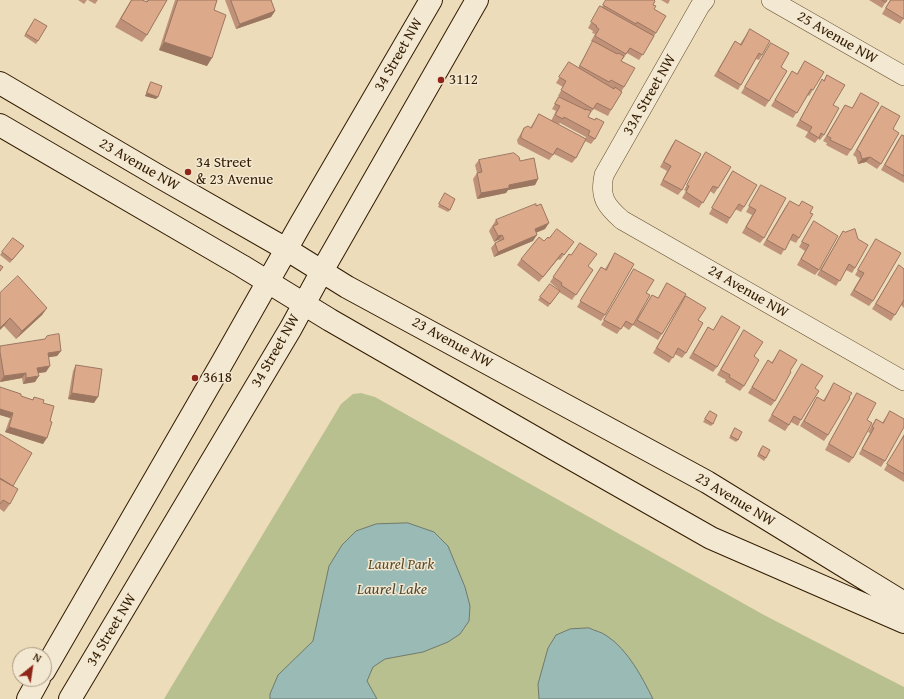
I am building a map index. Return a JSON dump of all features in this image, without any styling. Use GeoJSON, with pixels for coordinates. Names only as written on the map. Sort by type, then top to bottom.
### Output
{"type":"FeatureCollection","features":[{"type":"Feature","properties":{"kind":"main road","name":"34 Street NW"},"geometry":{"type":"LineString","coordinates":[[52,657],[286,249],[431,0]]}},
{"type":"Feature","properties":{"kind":"main road","name":"34 Street NW"},"geometry":{"type":"LineString","coordinates":[[70,699],[291,328],[303,304],[477,0]]}},
{"type":"Feature","properties":{"kind":"main road","name":"23 Avenue NW"},"geometry":{"type":"LineString","coordinates":[[0,83],[354,290],[707,482],[904,603]]}},
{"type":"Feature","properties":{"kind":"main road"},"geometry":{"type":"LineString","coordinates":[[0,125],[268,281],[303,304],[711,538],[904,622]]}},
{"type":"Feature","properties":{"kind":"main road"},"geometry":{"type":"LineString","coordinates":[[28,699],[35,687]]}},
{"type":"Feature","properties":{"kind":"street","name":"33A Street NW"},"geometry":{"type":"LineString","coordinates":[[602,194],[602,184],[608,168],[696,13],[705,0]]}},
{"type":"Feature","properties":{"kind":"street","name":"25 Avenue NW"},"geometry":{"type":"LineString","coordinates":[[771,0],[904,76]]}},
{"type":"Feature","properties":{"kind":"street","name":"24 Avenue NW"},"geometry":{"type":"LineString","coordinates":[[602,194],[607,205],[622,220],[904,381]]}},
{"type":"Feature","properties":{"kind":"green space","name":"Laurel Park"},"geometry":{"type":"Polygon","coordinates":[[[361,393],[375,397],[764,615],[904,687],[904,699],[164,699],[341,404],[353,394],[361,393]]]}},
{"type":"Feature","properties":{"kind":"water","name":"Laurel Lake"},"geometry":{"type":"Polygon","coordinates":[[[408,523],[434,532],[448,546],[465,587],[470,606],[469,621],[460,634],[448,642],[423,652],[385,659],[373,667],[367,681],[377,699],[270,699],[270,694],[278,675],[313,641],[329,566],[342,545],[356,531],[376,524],[408,523]]]}},
{"type":"Feature","properties":{"kind":"water"},"geometry":{"type":"Polygon","coordinates":[[[589,628],[605,635],[622,649],[639,673],[653,699],[539,699],[538,684],[548,648],[556,635],[570,629],[589,628]]]}},
{"type":"Feature","properties":{"kind":"building"},"geometry":{"type":"Polygon","coordinates":[[[132,0],[142,0],[147,2],[149,0],[167,0],[147,35],[121,19],[132,0]]]}},
{"type":"Feature","properties":{"kind":"building"},"geometry":{"type":"Polygon","coordinates":[[[178,0],[217,0],[214,10],[226,15],[212,58],[164,42],[178,0]]]}},
{"type":"Feature","properties":{"kind":"building"},"geometry":{"type":"Polygon","coordinates":[[[231,0],[271,0],[275,11],[240,24],[231,0]]]}},
{"type":"Feature","properties":{"kind":"building"},"geometry":{"type":"Polygon","coordinates":[[[606,0],[654,0],[653,5],[656,6],[654,9],[666,16],[656,33],[637,22],[636,24],[603,5],[606,0]]]}},
{"type":"Feature","properties":{"kind":"building"},"geometry":{"type":"Polygon","coordinates":[[[891,0],[904,0],[904,19],[886,8],[891,0]]]}},
{"type":"Feature","properties":{"kind":"building"},"geometry":{"type":"Polygon","coordinates":[[[600,6],[654,36],[643,55],[630,48],[626,54],[595,36],[599,29],[591,22],[600,6]]]}},
{"type":"Feature","properties":{"kind":"building"},"geometry":{"type":"Polygon","coordinates":[[[35,19],[47,26],[38,41],[26,34],[35,19]]]}},
{"type":"Feature","properties":{"kind":"building"},"geometry":{"type":"Polygon","coordinates":[[[750,29],[770,41],[762,55],[759,53],[741,85],[718,71],[735,41],[741,45],[750,29]]]}},
{"type":"Feature","properties":{"kind":"building"},"geometry":{"type":"Polygon","coordinates":[[[593,41],[617,54],[618,53],[624,56],[621,61],[635,68],[624,87],[611,80],[609,82],[580,66],[593,41]]]}},
{"type":"Feature","properties":{"kind":"building"},"geometry":{"type":"Polygon","coordinates":[[[771,43],[789,53],[781,67],[787,71],[769,101],[745,87],[771,43]]]}},
{"type":"Feature","properties":{"kind":"building"},"geometry":{"type":"Polygon","coordinates":[[[805,61],[824,72],[813,90],[811,89],[797,113],[775,100],[792,71],[797,74],[805,61]]]}},
{"type":"Feature","properties":{"kind":"building"},"geometry":{"type":"Polygon","coordinates":[[[569,62],[614,89],[615,87],[622,92],[611,110],[597,103],[593,109],[561,90],[566,81],[559,77],[569,62]]]}},
{"type":"Feature","properties":{"kind":"building"},"geometry":{"type":"Polygon","coordinates":[[[827,75],[845,85],[833,105],[839,108],[824,135],[821,133],[819,138],[809,132],[812,127],[800,120],[822,79],[824,81],[827,75]]]}},
{"type":"Feature","properties":{"kind":"building"},"geometry":{"type":"Polygon","coordinates":[[[151,82],[162,86],[158,97],[147,93],[151,82]]]}},
{"type":"Feature","properties":{"kind":"building"},"geometry":{"type":"Polygon","coordinates":[[[861,93],[879,103],[851,150],[830,140],[831,138],[827,136],[845,105],[852,108],[861,93]]]}},
{"type":"Feature","properties":{"kind":"building"},"geometry":{"type":"Polygon","coordinates":[[[559,97],[591,111],[588,117],[595,120],[596,118],[604,122],[595,139],[588,135],[590,131],[564,117],[563,119],[555,115],[560,106],[555,104],[559,97]]]}},
{"type":"Feature","properties":{"kind":"building"},"geometry":{"type":"Polygon","coordinates":[[[882,106],[900,116],[893,129],[899,133],[881,164],[870,157],[862,159],[860,152],[857,150],[882,106]]]}},
{"type":"Feature","properties":{"kind":"building"},"geometry":{"type":"Polygon","coordinates":[[[539,114],[586,139],[576,158],[557,148],[553,155],[521,138],[524,128],[528,126],[531,128],[539,114]]]}},
{"type":"Feature","properties":{"kind":"building"},"geometry":{"type":"Polygon","coordinates":[[[902,135],[904,136],[904,176],[885,165],[902,135]]]}},
{"type":"Feature","properties":{"kind":"building"},"geometry":{"type":"Polygon","coordinates":[[[676,140],[701,154],[682,190],[663,180],[671,166],[664,162],[676,140]]]}},
{"type":"Feature","properties":{"kind":"building"},"geometry":{"type":"Polygon","coordinates":[[[706,152],[731,167],[718,188],[713,186],[703,203],[686,192],[689,186],[687,185],[706,152]]]}},
{"type":"Feature","properties":{"kind":"building"},"geometry":{"type":"Polygon","coordinates":[[[514,153],[519,157],[520,161],[534,158],[538,179],[509,185],[509,188],[481,193],[477,173],[482,172],[479,160],[514,153]]]}},
{"type":"Feature","properties":{"kind":"building"},"geometry":{"type":"Polygon","coordinates":[[[733,171],[757,185],[744,207],[739,204],[730,218],[712,208],[733,171]]]}},
{"type":"Feature","properties":{"kind":"building"},"geometry":{"type":"Polygon","coordinates":[[[761,185],[786,198],[764,238],[746,227],[756,210],[749,206],[761,185]]]}},
{"type":"Feature","properties":{"kind":"building"},"geometry":{"type":"Polygon","coordinates":[[[445,193],[455,199],[450,210],[439,204],[445,193]]]}},
{"type":"Feature","properties":{"kind":"building"},"geometry":{"type":"Polygon","coordinates":[[[790,201],[799,206],[802,201],[813,207],[810,213],[813,214],[799,238],[793,234],[785,250],[767,240],[790,201]]]}},
{"type":"Feature","properties":{"kind":"building"},"geometry":{"type":"Polygon","coordinates":[[[536,204],[536,206],[541,204],[549,223],[535,229],[537,235],[498,252],[495,243],[504,239],[502,235],[498,236],[493,226],[498,224],[496,220],[536,204]]]}},
{"type":"Feature","properties":{"kind":"building"},"geometry":{"type":"Polygon","coordinates":[[[814,221],[838,236],[819,270],[801,259],[809,245],[802,242],[814,221]]]}},
{"type":"Feature","properties":{"kind":"building"},"geometry":{"type":"Polygon","coordinates":[[[557,229],[574,242],[564,255],[562,253],[543,277],[521,259],[539,237],[544,241],[557,229]]]}},
{"type":"Feature","properties":{"kind":"building"},"geometry":{"type":"Polygon","coordinates":[[[855,229],[858,239],[868,245],[855,268],[849,264],[840,281],[821,270],[843,231],[845,232],[855,229]]]}},
{"type":"Feature","properties":{"kind":"building"},"geometry":{"type":"Polygon","coordinates":[[[13,238],[24,246],[12,260],[2,252],[13,238]]]}},
{"type":"Feature","properties":{"kind":"building"},"geometry":{"type":"Polygon","coordinates":[[[876,239],[901,253],[873,301],[854,290],[864,273],[858,270],[876,239]]]}},
{"type":"Feature","properties":{"kind":"building"},"geometry":{"type":"Polygon","coordinates":[[[580,243],[597,254],[588,266],[593,270],[576,295],[561,285],[562,283],[553,277],[569,254],[571,255],[580,243]]]}},
{"type":"Feature","properties":{"kind":"building"},"geometry":{"type":"Polygon","coordinates":[[[615,253],[634,264],[605,315],[580,301],[601,267],[606,270],[615,253]]]}},
{"type":"Feature","properties":{"kind":"building"},"geometry":{"type":"Polygon","coordinates":[[[899,265],[904,269],[904,300],[895,315],[876,304],[899,265]]]}},
{"type":"Feature","properties":{"kind":"building"},"geometry":{"type":"Polygon","coordinates":[[[634,269],[654,280],[646,293],[650,295],[633,325],[626,321],[621,329],[604,320],[634,269]]]}},
{"type":"Feature","properties":{"kind":"building"},"geometry":{"type":"Polygon","coordinates":[[[18,276],[47,308],[22,331],[10,318],[0,328],[0,293],[18,276]]]}},
{"type":"Feature","properties":{"kind":"building"},"geometry":{"type":"Polygon","coordinates":[[[667,283],[686,294],[662,334],[637,320],[652,295],[658,298],[667,283]]]}},
{"type":"Feature","properties":{"kind":"building"},"geometry":{"type":"Polygon","coordinates":[[[550,284],[560,291],[550,304],[540,297],[550,284]]]}},
{"type":"Feature","properties":{"kind":"building"},"geometry":{"type":"Polygon","coordinates":[[[686,296],[706,308],[698,320],[703,323],[686,353],[678,348],[673,358],[657,348],[686,296]]]}},
{"type":"Feature","properties":{"kind":"building"},"geometry":{"type":"Polygon","coordinates":[[[722,316],[740,327],[717,367],[693,353],[708,327],[713,330],[722,316]]]}},
{"type":"Feature","properties":{"kind":"building"},"geometry":{"type":"Polygon","coordinates":[[[744,330],[763,342],[754,356],[759,360],[744,386],[721,370],[744,330]]]}},
{"type":"Feature","properties":{"kind":"building"},"geometry":{"type":"Polygon","coordinates":[[[59,334],[61,351],[48,353],[50,366],[37,368],[39,376],[26,378],[26,373],[4,376],[0,346],[45,339],[47,336],[59,334]]]}},
{"type":"Feature","properties":{"kind":"building"},"geometry":{"type":"Polygon","coordinates":[[[780,350],[797,360],[775,401],[752,387],[768,360],[772,363],[780,350]]]}},
{"type":"Feature","properties":{"kind":"building"},"geometry":{"type":"Polygon","coordinates":[[[802,364],[823,376],[815,388],[819,391],[801,420],[794,416],[789,425],[772,415],[802,364]]]}},
{"type":"Feature","properties":{"kind":"building"},"geometry":{"type":"Polygon","coordinates":[[[76,365],[102,369],[98,397],[72,393],[76,365]]]}},
{"type":"Feature","properties":{"kind":"building"},"geometry":{"type":"Polygon","coordinates":[[[834,383],[852,393],[828,435],[804,421],[817,397],[824,401],[834,383]]]}},
{"type":"Feature","properties":{"kind":"building"},"geometry":{"type":"Polygon","coordinates":[[[0,387],[33,400],[34,397],[44,400],[43,403],[54,406],[50,421],[52,422],[47,438],[9,427],[13,413],[0,409],[0,387]]]}},
{"type":"Feature","properties":{"kind":"building"},"geometry":{"type":"Polygon","coordinates":[[[857,393],[876,403],[867,420],[872,423],[853,458],[829,444],[857,393]]]}},
{"type":"Feature","properties":{"kind":"building"},"geometry":{"type":"Polygon","coordinates":[[[710,411],[717,415],[713,424],[705,419],[710,411]]]}},
{"type":"Feature","properties":{"kind":"building"},"geometry":{"type":"Polygon","coordinates":[[[890,411],[904,419],[904,427],[885,461],[862,449],[874,428],[872,427],[876,419],[883,423],[890,411]]]}},
{"type":"Feature","properties":{"kind":"building"},"geometry":{"type":"Polygon","coordinates":[[[735,428],[742,432],[738,440],[731,436],[735,428]]]}},
{"type":"Feature","properties":{"kind":"building"},"geometry":{"type":"Polygon","coordinates":[[[0,434],[32,453],[13,486],[0,478],[0,434]]]}},
{"type":"Feature","properties":{"kind":"building"},"geometry":{"type":"Polygon","coordinates":[[[904,436],[904,474],[887,464],[904,436]]]}},
{"type":"Feature","properties":{"kind":"building"},"geometry":{"type":"Polygon","coordinates":[[[763,446],[770,450],[766,458],[759,454],[763,446]]]}},
{"type":"Feature","properties":{"kind":"building"},"geometry":{"type":"Polygon","coordinates":[[[0,479],[18,489],[10,504],[3,500],[0,504],[0,479]]]}},
{"type":"Feature","properties":{"kind":"place","name":"3112"},"geometry":{"type":"Point","coordinates":[441,80]}},
{"type":"Feature","properties":{"kind":"place","name":"34 Street & 23 Avenue"},"geometry":{"type":"Point","coordinates":[188,172]}},
{"type":"Feature","properties":{"kind":"place","name":"3618"},"geometry":{"type":"Point","coordinates":[195,378]}}]}
